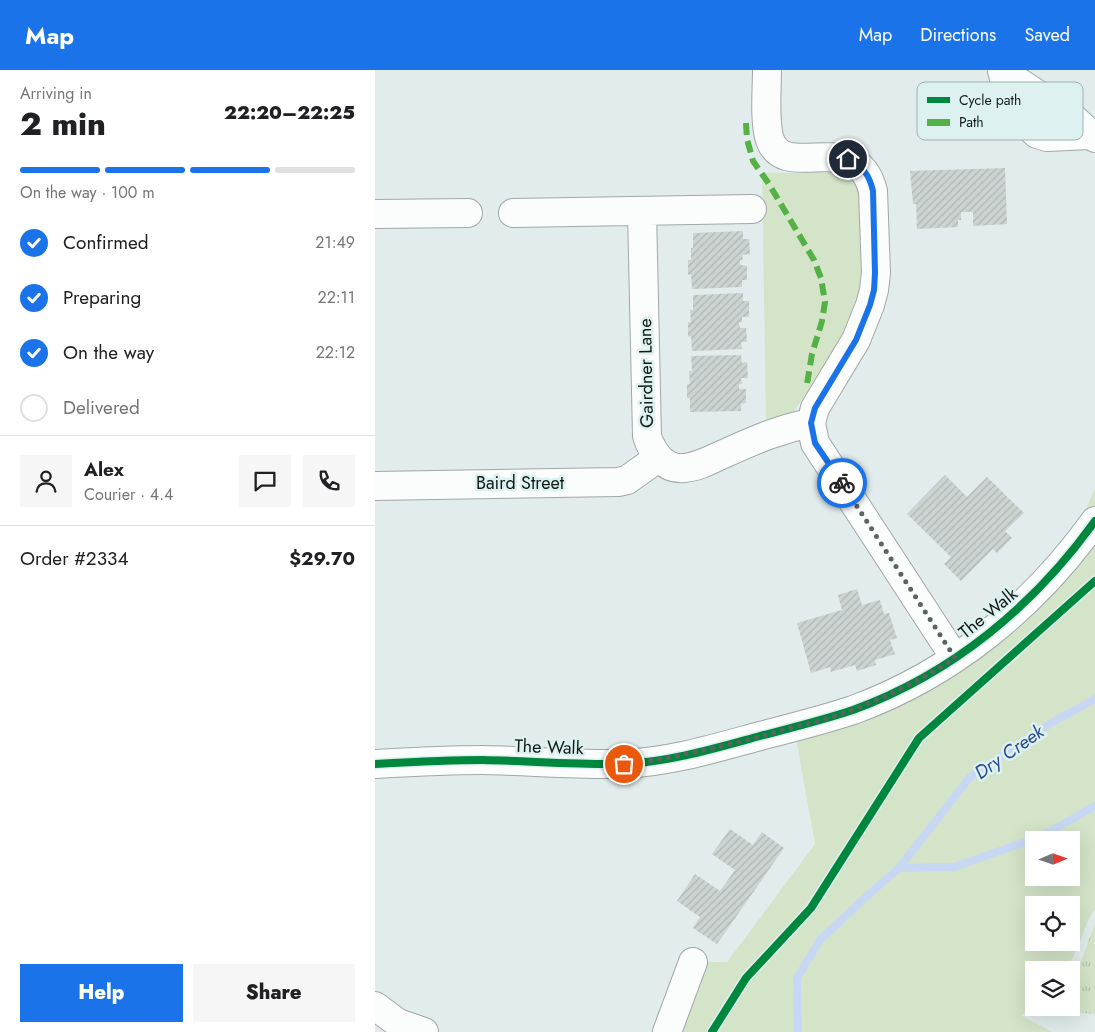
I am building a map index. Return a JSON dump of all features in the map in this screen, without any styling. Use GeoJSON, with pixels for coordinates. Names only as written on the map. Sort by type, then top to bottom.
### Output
{"type":"FeatureCollection","features":[{"type":"Feature","properties":{"kind":"street"},"geometry":{"type":"LineString","coordinates":[[767,70],[768,131],[770,142],[777,151],[787,157],[836,157],[848,159],[862,167],[870,179],[873,191],[874,290],[856,340],[815,408],[811,423],[815,443],[955,658]]}},
{"type":"Feature","properties":{"kind":"street"},"geometry":{"type":"LineString","coordinates":[[1002,70],[1020,82]]}},
{"type":"Feature","properties":{"kind":"street"},"geometry":{"type":"LineString","coordinates":[[1083,127],[1093,136]]}},
{"type":"Feature","properties":{"kind":"street"},"geometry":{"type":"LineString","coordinates":[[513,213],[752,209]]}},
{"type":"Feature","properties":{"kind":"street","name":"Gairdner Lane"},"geometry":{"type":"LineString","coordinates":[[641,211],[647,436],[651,448],[658,458]]}},
{"type":"Feature","properties":{"kind":"street"},"geometry":{"type":"LineString","coordinates":[[375,214],[468,213]]}},
{"type":"Feature","properties":{"kind":"street"},"geometry":{"type":"LineString","coordinates":[[658,458],[675,468],[684,468],[786,428],[811,423]]}},
{"type":"Feature","properties":{"kind":"street","name":"Baird Street"},"geometry":{"type":"LineString","coordinates":[[375,486],[618,482],[627,480],[658,458]]}},
{"type":"Feature","properties":{"kind":"street","name":"The Walk"},"geometry":{"type":"LineString","coordinates":[[375,764],[480,760],[587,764],[624,764],[655,761],[725,746],[825,719],[854,709],[906,686],[955,658],[1003,623],[1033,596],[1062,564],[1095,521]]}},
{"type":"Feature","properties":{"kind":"street"},"geometry":{"type":"LineString","coordinates":[[667,1032],[693,962]]}},
{"type":"Feature","properties":{"kind":"street"},"geometry":{"type":"LineString","coordinates":[[375,1006],[398,1023],[423,1032]]}},
{"type":"Feature","properties":{"kind":"green space"},"geometry":{"type":"Polygon","coordinates":[[[845,172],[862,191],[863,282],[842,342],[794,411],[766,421],[762,173],[845,172]]]}},
{"type":"Feature","properties":{"kind":"green space"},"geometry":{"type":"Polygon","coordinates":[[[1095,488],[1095,910],[1080,940],[1080,896],[1025,896],[1025,951],[1076,951],[1071,961],[1025,961],[1025,1012],[1022,1016],[1053,1032],[681,1032],[707,962],[727,962],[815,844],[794,727],[908,685],[1062,564],[1095,488]]]}},
{"type":"Feature","properties":{"kind":"green space"},"geometry":{"type":"Polygon","coordinates":[[[1095,923],[1095,1014],[1080,1013],[1080,962],[1095,923]]]}},
{"type":"Feature","properties":{"kind":"building"},"geometry":{"type":"Polygon","coordinates":[[[1005,168],[1007,224],[973,226],[973,212],[961,212],[961,220],[958,220],[958,227],[917,229],[916,204],[913,204],[910,171],[1005,168]]]}},
{"type":"Feature","properties":{"kind":"building"},"geometry":{"type":"Polygon","coordinates":[[[743,231],[743,239],[749,239],[750,254],[742,255],[743,260],[740,260],[740,265],[747,266],[747,280],[742,280],[742,287],[692,289],[691,274],[688,275],[688,260],[691,260],[693,233],[743,231]]]}},
{"type":"Feature","properties":{"kind":"building"},"geometry":{"type":"Polygon","coordinates":[[[743,293],[743,301],[749,301],[749,317],[742,317],[742,322],[739,322],[740,328],[746,328],[747,342],[741,342],[742,349],[692,351],[691,336],[688,337],[688,322],[691,322],[690,310],[693,310],[693,295],[743,293]]]}},
{"type":"Feature","properties":{"kind":"building"},"geometry":{"type":"Polygon","coordinates":[[[741,355],[742,363],[747,362],[748,378],[741,378],[742,384],[739,384],[739,389],[746,389],[746,403],[741,404],[741,411],[690,412],[687,384],[690,384],[689,371],[692,371],[691,356],[741,355]]]}},
{"type":"Feature","properties":{"kind":"building"},"geometry":{"type":"Polygon","coordinates":[[[945,475],[967,497],[987,477],[1024,513],[1005,531],[1012,538],[997,553],[993,549],[961,581],[944,564],[951,557],[907,514],[945,475]]]}},
{"type":"Feature","properties":{"kind":"building"},"geometry":{"type":"Polygon","coordinates":[[[857,589],[862,605],[880,600],[884,614],[889,613],[897,638],[890,640],[895,654],[875,660],[876,665],[857,671],[855,665],[831,672],[830,667],[811,673],[797,623],[842,610],[838,595],[857,589]]]}},
{"type":"Feature","properties":{"kind":"building"},"geometry":{"type":"Polygon","coordinates":[[[730,829],[753,845],[762,832],[784,848],[717,944],[693,928],[700,917],[677,901],[695,874],[720,891],[735,870],[712,854],[730,829]]]}},
{"type":"Feature","properties":{"kind":"waterway","name":"Dry Creek"},"geometry":{"type":"LineString","coordinates":[[798,1032],[797,978],[820,940],[899,868],[970,777],[1051,723],[1095,699]]}},
{"type":"Feature","properties":{"kind":"waterway","name":"Dry Creek"},"geometry":{"type":"LineString","coordinates":[[899,868],[954,867],[1042,836],[1095,806]]}},
{"type":"Feature","properties":{"kind":"marked path"},"geometry":{"type":"LineString","coordinates":[[746,123],[747,139],[753,161],[769,184],[814,260],[821,278],[825,302],[822,321],[812,354],[807,384]]}},
{"type":"Feature","properties":{"kind":"cycle path"},"geometry":{"type":"LineString","coordinates":[[375,764],[483,760],[588,764],[641,763],[710,750],[853,710],[889,695],[924,677],[957,657],[988,634],[1018,609],[1045,581],[1095,521]]}},
{"type":"Feature","properties":{"kind":"cycle path"},"geometry":{"type":"LineString","coordinates":[[712,1032],[746,978],[811,908],[919,738],[1095,581]]}},
{"type":"Feature","properties":{"kind":"way so far"},"geometry":{"type":"LineString","coordinates":[[624,764],[655,761],[716,748],[825,719],[881,698],[955,658],[842,483]]}},
{"type":"Feature","properties":{"kind":"route"},"geometry":{"type":"LineString","coordinates":[[842,483],[815,443],[811,423],[815,408],[856,340],[874,290],[873,191],[870,179],[862,167],[848,159]]}}]}
